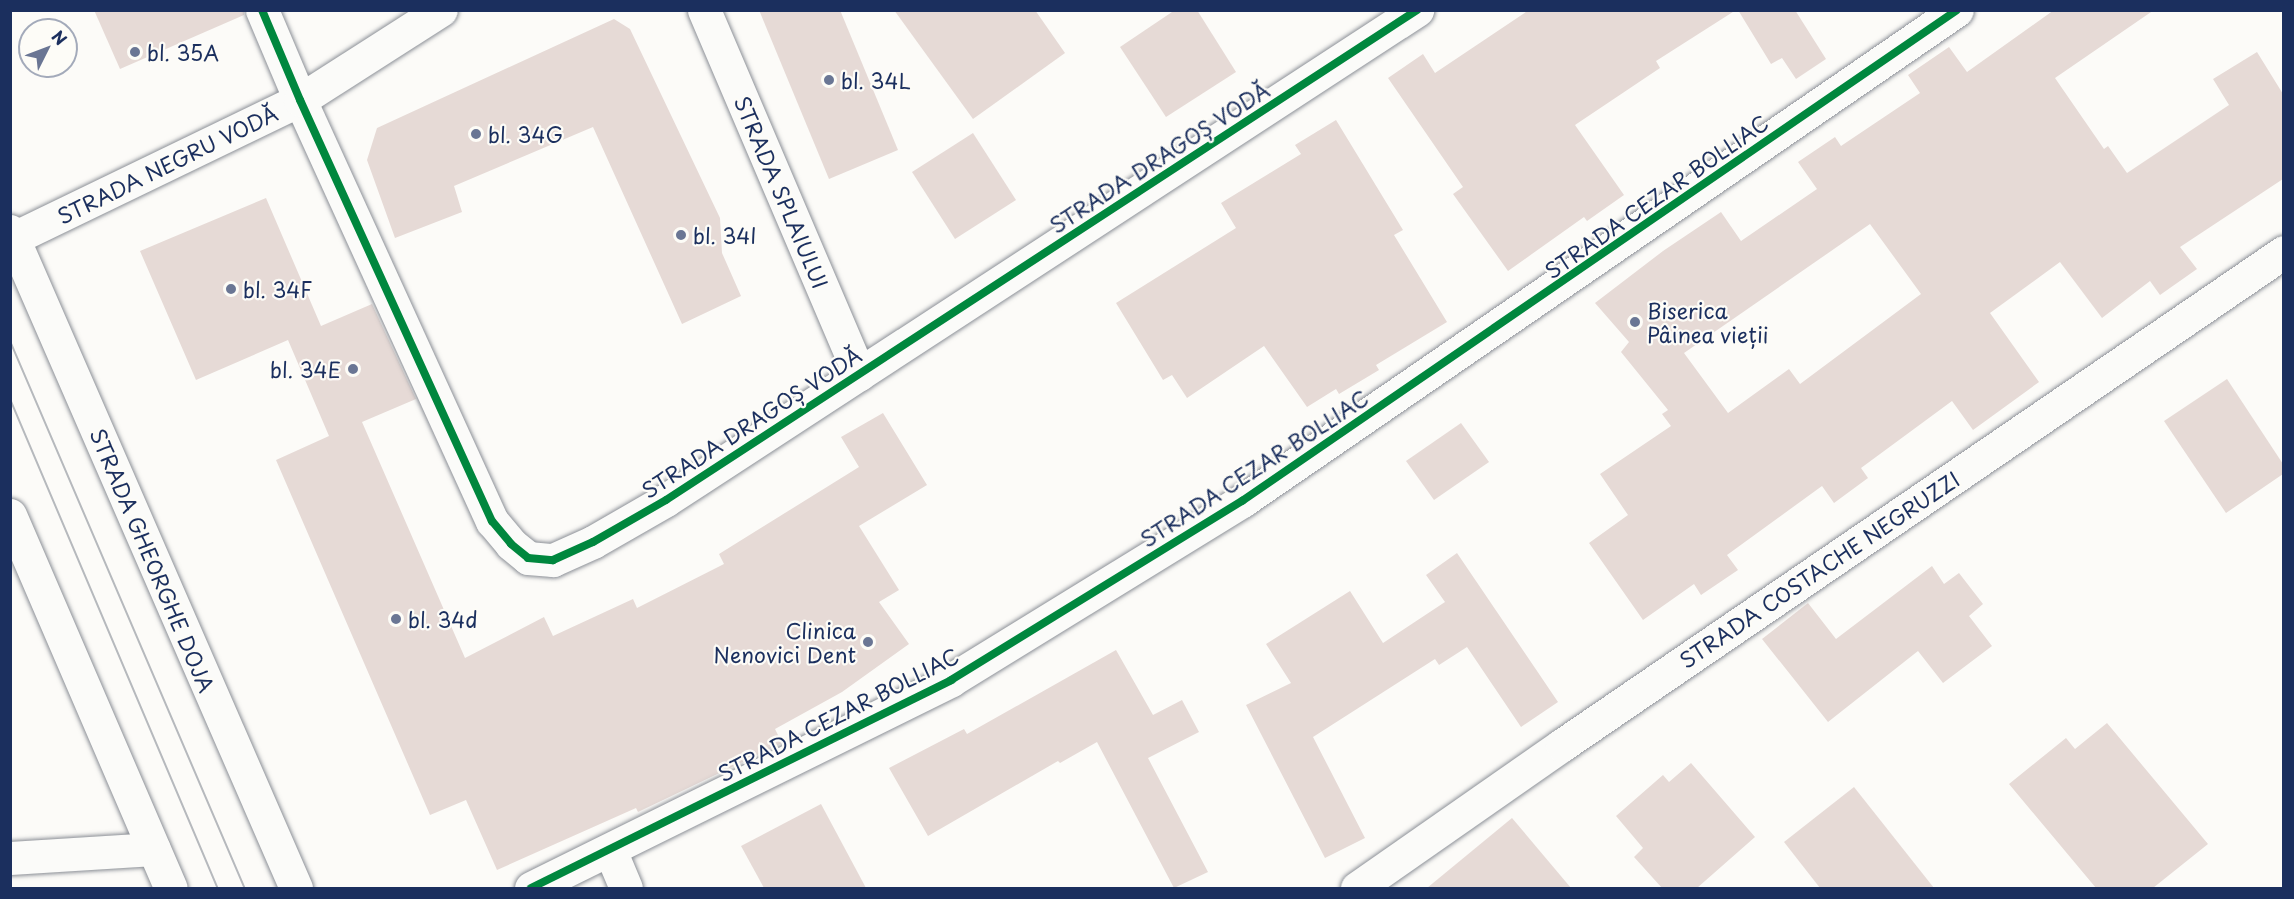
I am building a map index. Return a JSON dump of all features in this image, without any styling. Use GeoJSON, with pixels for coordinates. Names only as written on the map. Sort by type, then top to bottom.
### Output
{"type":"FeatureCollection","features":[{"type":"Feature","properties":{"kind":"street"},"geometry":{"type":"LineString","coordinates":[[262,10],[300,100]]}},
{"type":"Feature","properties":{"kind":"street","name":"STRADA NEGRU VODĂ"},"geometry":{"type":"LineString","coordinates":[[12,234],[300,100],[441,10]]}},
{"type":"Feature","properties":{"kind":"street","name":"STRADA SPLAIULUI"},"geometry":{"type":"LineString","coordinates":[[704,10],[859,374]]}},
{"type":"Feature","properties":{"kind":"street","name":"STRADA DRAGOȘ VODĂ"},"geometry":{"type":"LineString","coordinates":[[300,100],[492,521],[511,544],[528,558],[553,560],[593,542],[666,500],[1417,10]]}},
{"type":"Feature","properties":{"kind":"street","name":"STRADA CEZAR BOLLIAC"},"geometry":{"type":"LineString","coordinates":[[531,888],[951,680],[1242,501],[1957,10]]}},
{"type":"Feature","properties":{"kind":"street","name":"STRADA GHEORGHE DOJA"},"geometry":{"type":"LineString","coordinates":[[12,234],[296,888]]}},
{"type":"Feature","properties":{"kind":"street","name":"STRADA COSTACHE NEGRUZZI"},"geometry":{"type":"LineString","coordinates":[[1357,888],[1562,745],[2283,252]]}},
{"type":"Feature","properties":{"kind":"street"},"geometry":{"type":"LineString","coordinates":[[10,515],[171,888]]}},
{"type":"Feature","properties":{"kind":"street"},"geometry":{"type":"LineString","coordinates":[[10,858],[154,849]]}},
{"type":"Feature","properties":{"kind":"street"},"geometry":{"type":"LineString","coordinates":[[610,850],[626,888]]}},
{"type":"Feature","properties":{"kind":"building","name":"bl. 35A"},"geometry":{"type":"Polygon","coordinates":[[[94,10],[244,10],[244,15],[120,69],[94,10]]]}},
{"type":"Feature","properties":{"kind":"building","name":"bl. 34L"},"geometry":{"type":"Polygon","coordinates":[[[759,10],[840,10],[898,150],[829,179],[759,10]]]}},
{"type":"Feature","properties":{"kind":"building"},"geometry":{"type":"Polygon","coordinates":[[[894,10],[1035,10],[1065,53],[973,119],[894,10]]]}},
{"type":"Feature","properties":{"kind":"building"},"geometry":{"type":"Polygon","coordinates":[[[1175,10],[1197,10],[1236,72],[1166,117],[1120,47],[1175,10]]]}},
{"type":"Feature","properties":{"kind":"building"},"geometry":{"type":"Polygon","coordinates":[[[1529,10],[1736,10],[1656,61],[1660,68],[1575,125],[1624,195],[1587,221],[1584,217],[1508,271],[1453,194],[1463,187],[1388,78],[1423,54],[1435,73],[1529,10]]]}},
{"type":"Feature","properties":{"kind":"building"},"geometry":{"type":"Polygon","coordinates":[[[1738,10],[1795,10],[1826,59],[1796,79],[1782,58],[1771,64],[1738,10]]]}},
{"type":"Feature","properties":{"kind":"building"},"geometry":{"type":"Polygon","coordinates":[[[2054,10],[2154,10],[2055,78],[2104,149],[2108,146],[2127,173],[2229,105],[2213,79],[2257,52],[2283,94],[2283,179],[2180,247],[2197,269],[2160,295],[2150,281],[2102,318],[2060,262],[1990,313],[2039,382],[1973,430],[1952,401],[1861,468],[1868,478],[1834,503],[1822,486],[1727,555],[1738,570],[1701,595],[1694,584],[1643,620],[1589,543],[1628,515],[1600,474],[1671,426],[1662,414],[1668,410],[1621,352],[1629,342],[1595,303],[1663,251],[1721,212],[1741,241],[1817,189],[1798,162],[1835,137],[1841,146],[1920,93],[1908,75],[1949,47],[1967,72],[2054,10]],[[1870,224],[1684,353],[1728,413],[1789,369],[1800,384],[1921,294],[1870,224]]]}},
{"type":"Feature","properties":{"kind":"building","name":"bl. 34G"},"geometry":{"type":"Polygon","coordinates":[[[614,19],[630,29],[720,218],[722,253],[741,296],[682,324],[593,127],[454,186],[462,212],[395,238],[367,160],[377,128],[614,19]]]}},
{"type":"Feature","properties":{"kind":"building"},"geometry":{"type":"Polygon","coordinates":[[[1336,120],[1403,230],[1394,235],[1447,322],[1376,365],[1379,370],[1339,394],[1336,389],[1307,407],[1264,346],[1187,398],[1172,375],[1163,380],[1116,303],[1236,228],[1221,203],[1301,154],[1295,145],[1336,120]]]}},
{"type":"Feature","properties":{"kind":"building"},"geometry":{"type":"Polygon","coordinates":[[[973,133],[1016,200],[955,239],[912,172],[973,133]]]}},
{"type":"Feature","properties":{"kind":"building"},"geometry":{"type":"Polygon","coordinates":[[[266,198],[321,326],[372,304],[416,399],[362,422],[465,658],[544,617],[553,636],[633,599],[637,608],[724,564],[719,554],[859,467],[841,437],[883,413],[927,485],[859,526],[899,590],[879,602],[909,644],[842,692],[775,729],[782,743],[638,812],[636,808],[497,870],[466,800],[430,815],[276,460],[329,436],[288,340],[196,380],[140,251],[266,198]]]}},
{"type":"Feature","properties":{"kind":"building"},"geometry":{"type":"Polygon","coordinates":[[[2227,379],[2283,464],[2283,474],[2226,513],[2164,421],[2227,379]]]}},
{"type":"Feature","properties":{"kind":"building"},"geometry":{"type":"Polygon","coordinates":[[[1461,423],[1489,462],[1434,500],[1406,461],[1461,423]]]}},
{"type":"Feature","properties":{"kind":"building"},"geometry":{"type":"Polygon","coordinates":[[[1457,553],[1558,702],[1521,727],[1467,647],[1439,665],[1435,659],[1313,737],[1365,838],[1325,858],[1246,705],[1291,683],[1266,644],[1350,591],[1383,643],[1445,602],[1426,575],[1457,553]]]}},
{"type":"Feature","properties":{"kind":"building"},"geometry":{"type":"Polygon","coordinates":[[[1932,566],[1944,584],[1959,573],[1983,604],[1969,616],[1992,646],[1943,683],[1918,651],[1828,722],[1762,639],[1808,603],[1836,639],[1932,566]]]}},
{"type":"Feature","properties":{"kind":"building"},"geometry":{"type":"Polygon","coordinates":[[[1116,650],[1153,715],[1182,700],[1199,732],[1148,758],[1208,872],[1174,888],[1097,742],[1060,763],[1058,761],[928,836],[889,768],[964,729],[967,734],[1116,650]]]}},
{"type":"Feature","properties":{"kind":"building"},"geometry":{"type":"Polygon","coordinates":[[[2107,723],[2208,844],[2153,888],[2096,888],[2009,784],[2066,738],[2075,749],[2107,723]]]}},
{"type":"Feature","properties":{"kind":"building"},"geometry":{"type":"Polygon","coordinates":[[[1691,763],[1755,837],[1697,888],[1662,888],[1634,857],[1643,848],[1616,816],[1663,775],[1669,782],[1691,763]]]}},
{"type":"Feature","properties":{"kind":"building"},"geometry":{"type":"Polygon","coordinates":[[[1854,787],[1934,888],[1820,888],[1784,842],[1854,787]]]}},
{"type":"Feature","properties":{"kind":"building"},"geometry":{"type":"Polygon","coordinates":[[[821,804],[866,888],[764,888],[741,846],[821,804]]]}},
{"type":"Feature","properties":{"kind":"building"},"geometry":{"type":"Polygon","coordinates":[[[1512,818],[1571,888],[1427,888],[1512,818]]]}},
{"type":"Feature","properties":{"kind":"tram line"},"geometry":{"type":"LineString","coordinates":[[10,340],[245,888]]}},
{"type":"Feature","properties":{"kind":"tram line"},"geometry":{"type":"LineString","coordinates":[[10,398],[218,888]]}},
{"type":"Feature","properties":{"kind":"cycle path"},"geometry":{"type":"LineString","coordinates":[[262,10],[300,100],[492,521],[511,544],[528,558],[553,560],[593,542],[666,500],[1417,10]]}},
{"type":"Feature","properties":{"kind":"cycle path"},"geometry":{"type":"LineString","coordinates":[[531,888],[951,680],[1242,501],[1957,10]]}},
{"type":"Feature","properties":{"kind":"place","name":"bl. 35A"},"geometry":{"type":"Point","coordinates":[135,52]}},
{"type":"Feature","properties":{"kind":"place","name":"bl. 34L"},"geometry":{"type":"Point","coordinates":[829,80]}},
{"type":"Feature","properties":{"kind":"place","name":"bl. 34G"},"geometry":{"type":"Point","coordinates":[476,134]}},
{"type":"Feature","properties":{"kind":"place","name":"bl. 34I"},"geometry":{"type":"Point","coordinates":[681,235]}},
{"type":"Feature","properties":{"kind":"place","name":"bl. 34F"},"geometry":{"type":"Point","coordinates":[231,289]}},
{"type":"Feature","properties":{"kind":"place","name":"Biserica Pâinea vieții"},"geometry":{"type":"Point","coordinates":[1635,322]}},
{"type":"Feature","properties":{"kind":"place","name":"bl. 34E"},"geometry":{"type":"Point","coordinates":[353,369]}},
{"type":"Feature","properties":{"kind":"place","name":"bl. 34d"},"geometry":{"type":"Point","coordinates":[396,619]}},
{"type":"Feature","properties":{"kind":"place","name":"Clinica Nenovici Dent"},"geometry":{"type":"Point","coordinates":[868,642]}}]}
